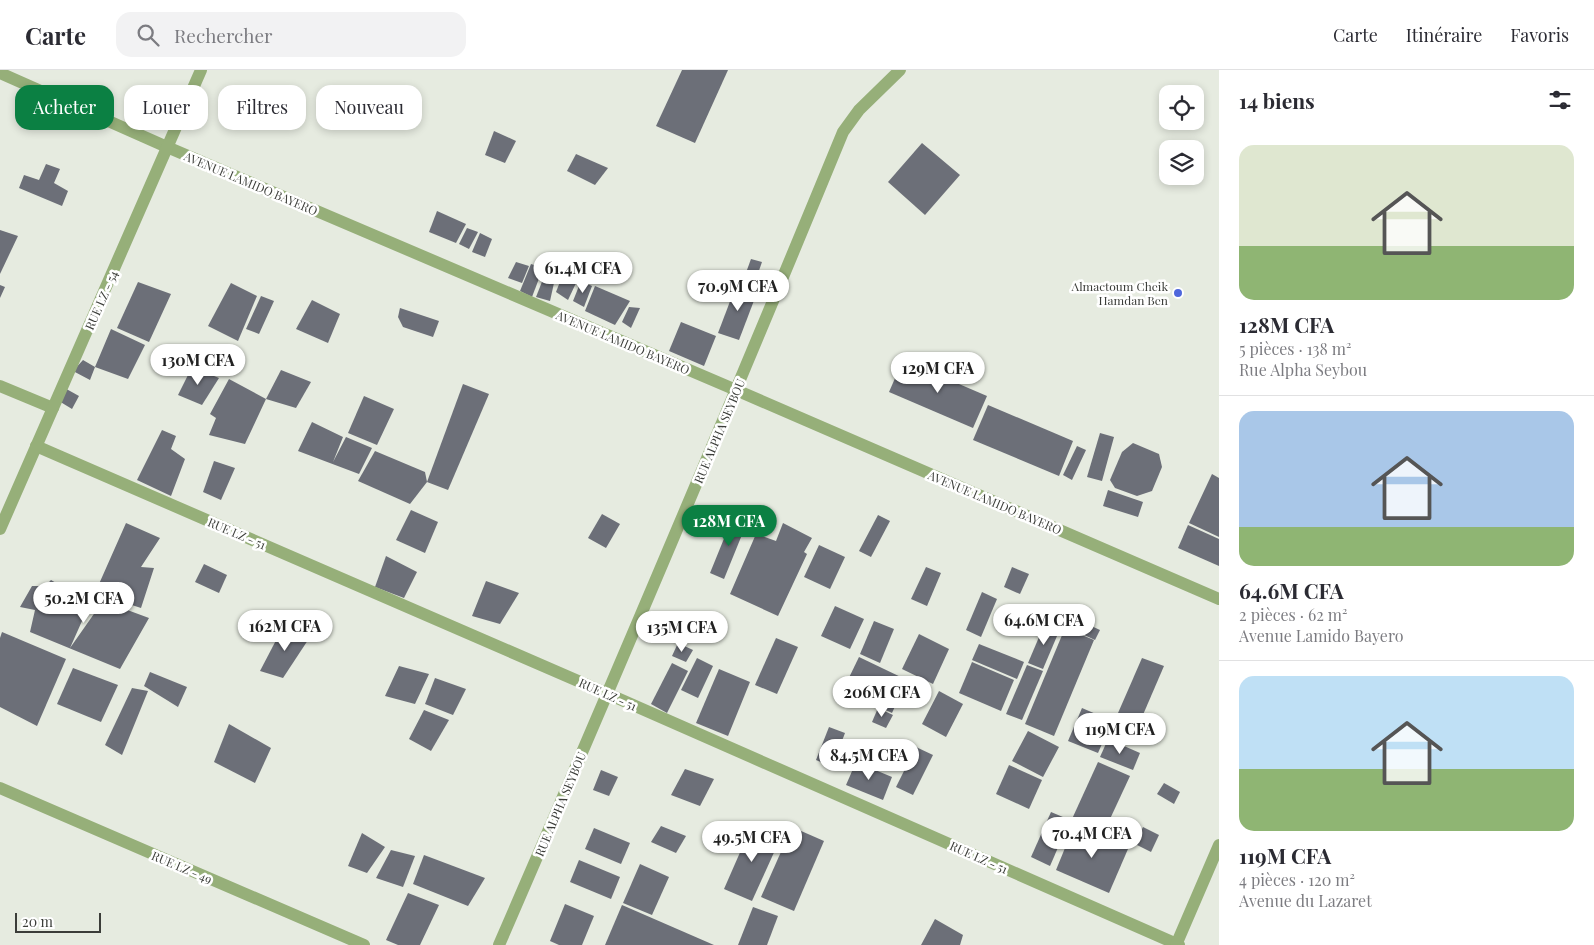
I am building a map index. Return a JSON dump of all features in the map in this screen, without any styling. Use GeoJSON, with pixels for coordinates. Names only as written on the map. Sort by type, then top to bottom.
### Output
{"type":"FeatureCollection","features":[{"type":"Feature","properties":{"kind":"street","name":"RUE LZ - 54"},"geometry":{"type":"LineString","coordinates":[[0,529],[201,70]]}},
{"type":"Feature","properties":{"kind":"street","name":"RUE ALPHA SEYBOU"},"geometry":{"type":"LineString","coordinates":[[499,945],[608,694],[842,132],[859,110],[900,70]]}},
{"type":"Feature","properties":{"kind":"street","name":"AVENUE LAMIDO BAYERO"},"geometry":{"type":"LineString","coordinates":[[0,73],[167,147],[1219,599]]}},
{"type":"Feature","properties":{"kind":"street"},"geometry":{"type":"LineString","coordinates":[[0,386],[53,408]]}},
{"type":"Feature","properties":{"kind":"street","name":"RUE LZ - 51"},"geometry":{"type":"LineString","coordinates":[[36,446],[608,694],[1177,945]]}},
{"type":"Feature","properties":{"kind":"street","name":"RUE LZ - 49"},"geometry":{"type":"LineString","coordinates":[[0,788],[364,945]]}},
{"type":"Feature","properties":{"kind":"street"},"geometry":{"type":"LineString","coordinates":[[1177,945],[1219,845]]}},
{"type":"Feature","properties":{"kind":"building"},"geometry":{"type":"Polygon","coordinates":[[[682,70],[728,70],[695,143],[656,126],[682,70]]]}},
{"type":"Feature","properties":{"kind":"building"},"geometry":{"type":"Polygon","coordinates":[[[494,131],[516,141],[505,163],[485,155],[494,131]]]}},
{"type":"Feature","properties":{"kind":"building"},"geometry":{"type":"Polygon","coordinates":[[[922,143],[960,175],[925,215],[888,182],[922,143]]]}},
{"type":"Feature","properties":{"kind":"building"},"geometry":{"type":"Polygon","coordinates":[[[576,154],[608,168],[595,185],[567,171],[576,154]]]}},
{"type":"Feature","properties":{"kind":"building"},"geometry":{"type":"Polygon","coordinates":[[[46,164],[60,169],[54,183],[68,191],[62,206],[19,188],[24,175],[39,180],[46,164]]]}},
{"type":"Feature","properties":{"kind":"building"},"geometry":{"type":"Polygon","coordinates":[[[437,211],[466,224],[456,243],[429,232],[437,211]]]}},
{"type":"Feature","properties":{"kind":"building"},"geometry":{"type":"Polygon","coordinates":[[[467,228],[478,232],[469,249],[459,244],[467,228]]]}},
{"type":"Feature","properties":{"kind":"building"},"geometry":{"type":"Polygon","coordinates":[[[0,230],[18,236],[0,274],[0,230]]]}},
{"type":"Feature","properties":{"kind":"building"},"geometry":{"type":"Polygon","coordinates":[[[480,233],[492,239],[485,257],[472,252],[480,233]]]}},
{"type":"Feature","properties":{"kind":"building"},"geometry":{"type":"Polygon","coordinates":[[[751,259],[762,262],[755,282],[744,278],[751,259]]]}},
{"type":"Feature","properties":{"kind":"building"},"geometry":{"type":"Polygon","coordinates":[[[516,262],[529,266],[522,283],[508,278],[516,262]]]}},
{"type":"Feature","properties":{"kind":"building"},"geometry":{"type":"Polygon","coordinates":[[[531,264],[543,268],[532,297],[520,291],[531,264]]]}},
{"type":"Feature","properties":{"kind":"building"},"geometry":{"type":"Polygon","coordinates":[[[547,269],[556,274],[550,301],[536,297],[547,269]]]}},
{"type":"Feature","properties":{"kind":"building"},"geometry":{"type":"Polygon","coordinates":[[[563,274],[577,281],[568,300],[556,292],[563,274]]]}},
{"type":"Feature","properties":{"kind":"building"},"geometry":{"type":"Polygon","coordinates":[[[581,281],[592,286],[584,307],[573,301],[581,281]]]}},
{"type":"Feature","properties":{"kind":"building"},"geometry":{"type":"Polygon","coordinates":[[[138,282],[171,294],[149,342],[117,328],[138,282]]]}},
{"type":"Feature","properties":{"kind":"building"},"geometry":{"type":"Polygon","coordinates":[[[231,283],[257,296],[238,341],[208,326],[231,283]]]}},
{"type":"Feature","properties":{"kind":"building"},"geometry":{"type":"Polygon","coordinates":[[[737,283],[758,290],[739,340],[718,333],[737,283]]]}},
{"type":"Feature","properties":{"kind":"building"},"geometry":{"type":"Polygon","coordinates":[[[0,285],[5,287],[0,298],[0,285]]]}},
{"type":"Feature","properties":{"kind":"building"},"geometry":{"type":"Polygon","coordinates":[[[595,286],[630,301],[615,325],[585,311],[595,286]]]}},
{"type":"Feature","properties":{"kind":"building"},"geometry":{"type":"Polygon","coordinates":[[[261,296],[274,301],[259,334],[246,329],[261,296]]]}},
{"type":"Feature","properties":{"kind":"building"},"geometry":{"type":"Polygon","coordinates":[[[312,300],[340,314],[328,343],[296,329],[312,300]]]}},
{"type":"Feature","properties":{"kind":"building"},"geometry":{"type":"Polygon","coordinates":[[[629,307],[640,308],[631,328],[622,322],[629,307]]]}},
{"type":"Feature","properties":{"kind":"building"},"geometry":{"type":"Polygon","coordinates":[[[400,308],[439,321],[433,337],[403,327],[398,317],[400,308]]]}},
{"type":"Feature","properties":{"kind":"building"},"geometry":{"type":"Polygon","coordinates":[[[681,322],[716,336],[704,366],[669,351],[681,322]]]}},
{"type":"Feature","properties":{"kind":"building"},"geometry":{"type":"Polygon","coordinates":[[[111,329],[145,345],[128,379],[95,367],[111,329]]]}},
{"type":"Feature","properties":{"kind":"building"},"geometry":{"type":"Polygon","coordinates":[[[83,360],[95,367],[90,380],[73,371],[83,360]]]}},
{"type":"Feature","properties":{"kind":"building"},"geometry":{"type":"Polygon","coordinates":[[[903,360],[987,396],[973,428],[889,392],[903,360]]]}},
{"type":"Feature","properties":{"kind":"building"},"geometry":{"type":"Polygon","coordinates":[[[192,367],[219,378],[202,405],[178,395],[192,367]]]}},
{"type":"Feature","properties":{"kind":"building"},"geometry":{"type":"Polygon","coordinates":[[[281,370],[311,382],[296,408],[266,399],[281,370]]]}},
{"type":"Feature","properties":{"kind":"building"},"geometry":{"type":"Polygon","coordinates":[[[229,379],[266,399],[245,444],[209,435],[216,418],[210,414],[229,379]]]}},
{"type":"Feature","properties":{"kind":"building"},"geometry":{"type":"Polygon","coordinates":[[[463,384],[489,394],[448,490],[427,482],[463,384]]]}},
{"type":"Feature","properties":{"kind":"building"},"geometry":{"type":"Polygon","coordinates":[[[61,386],[79,396],[72,409],[54,398],[61,386]]]}},
{"type":"Feature","properties":{"kind":"building"},"geometry":{"type":"Polygon","coordinates":[[[364,396],[394,409],[377,445],[348,433],[364,396]]]}},
{"type":"Feature","properties":{"kind":"building"},"geometry":{"type":"Polygon","coordinates":[[[988,405],[1073,441],[1059,476],[973,440],[988,405]]]}},
{"type":"Feature","properties":{"kind":"building"},"geometry":{"type":"Polygon","coordinates":[[[312,422],[343,437],[333,462],[346,437],[372,448],[359,474],[298,451],[312,422]]]}},
{"type":"Feature","properties":{"kind":"building"},"geometry":{"type":"Polygon","coordinates":[[[162,430],[176,436],[171,449],[185,459],[171,496],[137,480],[162,430]]]}},
{"type":"Feature","properties":{"kind":"building"},"geometry":{"type":"Polygon","coordinates":[[[1100,433],[1114,437],[1102,481],[1087,477],[1100,433]]]}},
{"type":"Feature","properties":{"kind":"building"},"geometry":{"type":"Polygon","coordinates":[[[1133,443],[1159,454],[1162,467],[1152,491],[1137,496],[1115,488],[1110,480],[1122,452],[1133,443]]]}},
{"type":"Feature","properties":{"kind":"building"},"geometry":{"type":"Polygon","coordinates":[[[1077,446],[1086,450],[1072,480],[1063,475],[1077,446]]]}},
{"type":"Feature","properties":{"kind":"building"},"geometry":{"type":"Polygon","coordinates":[[[375,451],[425,472],[427,482],[410,504],[358,481],[375,451]]]}},
{"type":"Feature","properties":{"kind":"building"},"geometry":{"type":"Polygon","coordinates":[[[214,461],[235,468],[221,500],[203,492],[214,461]]]}},
{"type":"Feature","properties":{"kind":"building"},"geometry":{"type":"Polygon","coordinates":[[[1212,474],[1219,478],[1219,537],[1189,523],[1212,474]]]}},
{"type":"Feature","properties":{"kind":"building"},"geometry":{"type":"Polygon","coordinates":[[[1108,490],[1143,502],[1138,517],[1103,506],[1108,490]]]}},
{"type":"Feature","properties":{"kind":"building"},"geometry":{"type":"Polygon","coordinates":[[[411,510],[438,522],[425,553],[396,540],[411,510]]]}},
{"type":"Feature","properties":{"kind":"building"},"geometry":{"type":"Polygon","coordinates":[[[602,514],[620,524],[606,548],[588,538],[602,514]]]}},
{"type":"Feature","properties":{"kind":"building"},"geometry":{"type":"Polygon","coordinates":[[[734,514],[748,520],[724,579],[710,573],[734,514]]]}},
{"type":"Feature","properties":{"kind":"building"},"geometry":{"type":"Polygon","coordinates":[[[878,515],[890,521],[871,557],[859,551],[878,515]]]}},
{"type":"Feature","properties":{"kind":"building"},"geometry":{"type":"Polygon","coordinates":[[[126,523],[160,538],[141,567],[154,568],[141,608],[95,593],[126,523]]]}},
{"type":"Feature","properties":{"kind":"building"},"geometry":{"type":"Polygon","coordinates":[[[783,523],[812,538],[804,552],[807,554],[778,616],[730,594],[756,534],[776,541],[783,523]]]}},
{"type":"Feature","properties":{"kind":"building"},"geometry":{"type":"Polygon","coordinates":[[[1188,525],[1219,539],[1219,566],[1178,548],[1188,525]]]}},
{"type":"Feature","properties":{"kind":"building"},"geometry":{"type":"Polygon","coordinates":[[[819,545],[845,557],[830,589],[804,577],[819,545]]]}},
{"type":"Feature","properties":{"kind":"building"},"geometry":{"type":"Polygon","coordinates":[[[386,556],[417,572],[404,598],[375,587],[386,556]]]}},
{"type":"Feature","properties":{"kind":"building"},"geometry":{"type":"Polygon","coordinates":[[[204,564],[227,575],[219,593],[195,582],[204,564]]]}},
{"type":"Feature","properties":{"kind":"building"},"geometry":{"type":"Polygon","coordinates":[[[926,567],[941,573],[927,606],[911,599],[926,567]]]}},
{"type":"Feature","properties":{"kind":"building"},"geometry":{"type":"Polygon","coordinates":[[[1012,567],[1029,574],[1020,594],[1004,587],[1012,567]]]}},
{"type":"Feature","properties":{"kind":"building"},"geometry":{"type":"Polygon","coordinates":[[[51,580],[90,603],[70,648],[103,601],[149,618],[120,669],[30,632],[35,610],[20,607],[32,586],[45,586],[51,580]]]}},
{"type":"Feature","properties":{"kind":"building"},"geometry":{"type":"Polygon","coordinates":[[[486,581],[519,593],[500,624],[472,616],[486,581]]]}},
{"type":"Feature","properties":{"kind":"building"},"geometry":{"type":"Polygon","coordinates":[[[982,592],[997,599],[981,637],[966,630],[982,592]]]}},
{"type":"Feature","properties":{"kind":"building"},"geometry":{"type":"Polygon","coordinates":[[[835,606],[864,619],[850,649],[821,636],[835,606]]]}},
{"type":"Feature","properties":{"kind":"building"},"geometry":{"type":"Polygon","coordinates":[[[874,621],[894,629],[880,663],[860,654],[874,621]]]}},
{"type":"Feature","properties":{"kind":"building"},"geometry":{"type":"Polygon","coordinates":[[[1045,623],[1060,629],[1043,669],[1028,663],[1045,623]]]}},
{"type":"Feature","properties":{"kind":"building"},"geometry":{"type":"Polygon","coordinates":[[[1087,624],[1100,630],[1095,640],[1082,634],[1087,624]]]}},
{"type":"Feature","properties":{"kind":"building"},"geometry":{"type":"Polygon","coordinates":[[[284,625],[310,637],[283,678],[260,671],[284,625]]]}},
{"type":"Feature","properties":{"kind":"building"},"geometry":{"type":"Polygon","coordinates":[[[1065,628],[1094,640],[1054,736],[1025,724],[1065,628]]]}},
{"type":"Feature","properties":{"kind":"building"},"geometry":{"type":"Polygon","coordinates":[[[2,632],[66,659],[37,726],[0,707],[0,638],[2,632]]]}},
{"type":"Feature","properties":{"kind":"building"},"geometry":{"type":"Polygon","coordinates":[[[919,634],[949,649],[933,684],[902,669],[919,634]]]}},
{"type":"Feature","properties":{"kind":"building"},"geometry":{"type":"Polygon","coordinates":[[[776,638],[798,647],[777,694],[755,685],[776,638]]]}},
{"type":"Feature","properties":{"kind":"building"},"geometry":{"type":"Polygon","coordinates":[[[678,643],[693,650],[686,662],[672,656],[678,643]]]}},
{"type":"Feature","properties":{"kind":"building"},"geometry":{"type":"Polygon","coordinates":[[[979,644],[1024,662],[1017,679],[972,660],[979,644]]]}},
{"type":"Feature","properties":{"kind":"building"},"geometry":{"type":"Polygon","coordinates":[[[859,657],[907,680],[892,713],[843,690],[859,657]]]}},
{"type":"Feature","properties":{"kind":"building"},"geometry":{"type":"Polygon","coordinates":[[[697,658],[713,666],[698,698],[681,690],[697,658]]]}},
{"type":"Feature","properties":{"kind":"building"},"geometry":{"type":"Polygon","coordinates":[[[1142,658],[1164,666],[1130,745],[1108,736],[1142,658]]]}},
{"type":"Feature","properties":{"kind":"building"},"geometry":{"type":"Polygon","coordinates":[[[972,662],[1014,680],[1001,711],[959,693],[972,662]]]}},
{"type":"Feature","properties":{"kind":"building"},"geometry":{"type":"Polygon","coordinates":[[[672,663],[688,671],[667,713],[651,704],[672,663]]]}},
{"type":"Feature","properties":{"kind":"building"},"geometry":{"type":"Polygon","coordinates":[[[1027,665],[1043,671],[1022,720],[1006,714],[1027,665]]]}},
{"type":"Feature","properties":{"kind":"building"},"geometry":{"type":"Polygon","coordinates":[[[399,666],[429,674],[415,704],[385,696],[399,666]]]}},
{"type":"Feature","properties":{"kind":"building"},"geometry":{"type":"Polygon","coordinates":[[[73,668],[118,685],[101,722],[57,704],[73,668]]]}},
{"type":"Feature","properties":{"kind":"building"},"geometry":{"type":"Polygon","coordinates":[[[719,669],[750,682],[728,736],[696,723],[719,669]]]}},
{"type":"Feature","properties":{"kind":"building"},"geometry":{"type":"Polygon","coordinates":[[[150,672],[187,687],[178,707],[144,686],[150,672]]]}},
{"type":"Feature","properties":{"kind":"building"},"geometry":{"type":"Polygon","coordinates":[[[435,678],[466,689],[453,715],[425,704],[435,678]]]}},
{"type":"Feature","properties":{"kind":"building"},"geometry":{"type":"Polygon","coordinates":[[[132,688],[148,691],[122,755],[105,745],[132,688]]]}},
{"type":"Feature","properties":{"kind":"building"},"geometry":{"type":"Polygon","coordinates":[[[939,691],[963,704],[946,737],[922,724],[939,691]]]}},
{"type":"Feature","properties":{"kind":"building"},"geometry":{"type":"Polygon","coordinates":[[[878,708],[893,715],[886,728],[872,722],[878,708]]]}},
{"type":"Feature","properties":{"kind":"building"},"geometry":{"type":"Polygon","coordinates":[[[1082,708],[1112,721],[1098,753],[1068,741],[1082,708]]]}},
{"type":"Feature","properties":{"kind":"building"},"geometry":{"type":"Polygon","coordinates":[[[424,710],[449,720],[431,751],[409,739],[424,710]]]}},
{"type":"Feature","properties":{"kind":"building"},"geometry":{"type":"Polygon","coordinates":[[[229,724],[271,748],[255,783],[214,762],[229,724]]]}},
{"type":"Feature","properties":{"kind":"building"},"geometry":{"type":"Polygon","coordinates":[[[829,727],[845,733],[832,767],[816,760],[829,727]]]}},
{"type":"Feature","properties":{"kind":"building"},"geometry":{"type":"Polygon","coordinates":[[[1028,731],[1059,747],[1043,777],[1012,761],[1028,731]]]}},
{"type":"Feature","properties":{"kind":"building"},"geometry":{"type":"Polygon","coordinates":[[[1108,739],[1140,753],[1133,770],[1100,757],[1108,739]]]}},
{"type":"Feature","properties":{"kind":"building"},"geometry":{"type":"Polygon","coordinates":[[[900,743],[911,749],[903,764],[892,758],[900,743]]]}},
{"type":"Feature","properties":{"kind":"building"},"geometry":{"type":"Polygon","coordinates":[[[916,747],[933,755],[913,795],[896,787],[916,747]]]}},
{"type":"Feature","properties":{"kind":"building"},"geometry":{"type":"Polygon","coordinates":[[[856,762],[892,777],[883,800],[846,785],[856,762]]]}},
{"type":"Feature","properties":{"kind":"building"},"geometry":{"type":"Polygon","coordinates":[[[1098,762],[1130,776],[1103,834],[1072,819],[1098,762]]]}},
{"type":"Feature","properties":{"kind":"building"},"geometry":{"type":"Polygon","coordinates":[[[1009,765],[1042,780],[1029,809],[996,794],[1009,765]]]}},
{"type":"Feature","properties":{"kind":"building"},"geometry":{"type":"Polygon","coordinates":[[[685,769],[714,779],[700,806],[671,795],[685,769]]]}},
{"type":"Feature","properties":{"kind":"building"},"geometry":{"type":"Polygon","coordinates":[[[601,770],[618,777],[609,796],[593,790],[601,770]]]}},
{"type":"Feature","properties":{"kind":"building"},"geometry":{"type":"Polygon","coordinates":[[[1164,783],[1180,792],[1174,804],[1157,794],[1164,783]]]}},
{"type":"Feature","properties":{"kind":"building"},"geometry":{"type":"Polygon","coordinates":[[[1051,812],[1070,820],[1050,866],[1031,857],[1051,812]]]}},
{"type":"Feature","properties":{"kind":"building"},"geometry":{"type":"Polygon","coordinates":[[[752,825],[781,837],[752,901],[724,889],[752,825]]]}},
{"type":"Feature","properties":{"kind":"building"},"geometry":{"type":"Polygon","coordinates":[[[661,826],[686,836],[676,853],[651,842],[661,826]]]}},
{"type":"Feature","properties":{"kind":"building"},"geometry":{"type":"Polygon","coordinates":[[[1074,826],[1128,849],[1109,893],[1056,870],[1074,826]]]}},
{"type":"Feature","properties":{"kind":"building"},"geometry":{"type":"Polygon","coordinates":[[[792,827],[824,841],[794,911],[761,897],[792,827]]]}},
{"type":"Feature","properties":{"kind":"building"},"geometry":{"type":"Polygon","coordinates":[[[1143,827],[1159,835],[1151,852],[1135,844],[1143,827]]]}},
{"type":"Feature","properties":{"kind":"building"},"geometry":{"type":"Polygon","coordinates":[[[594,828],[630,843],[621,864],[585,849],[594,828]]]}},
{"type":"Feature","properties":{"kind":"building"},"geometry":{"type":"Polygon","coordinates":[[[362,833],[385,847],[367,873],[348,866],[362,833]]]}},
{"type":"Feature","properties":{"kind":"building"},"geometry":{"type":"Polygon","coordinates":[[[391,850],[415,856],[403,887],[376,878],[391,850]]]}},
{"type":"Feature","properties":{"kind":"building"},"geometry":{"type":"Polygon","coordinates":[[[424,855],[485,878],[468,906],[413,884],[424,855]]]}},
{"type":"Feature","properties":{"kind":"building"},"geometry":{"type":"Polygon","coordinates":[[[579,860],[620,877],[611,899],[570,882],[579,860]]]}},
{"type":"Feature","properties":{"kind":"building"},"geometry":{"type":"Polygon","coordinates":[[[640,864],[669,877],[652,915],[623,903],[640,864]]]}},
{"type":"Feature","properties":{"kind":"building"},"geometry":{"type":"Polygon","coordinates":[[[408,893],[439,905],[420,945],[398,945],[386,940],[408,893]]]}},
{"type":"Feature","properties":{"kind":"building"},"geometry":{"type":"Polygon","coordinates":[[[565,904],[594,916],[582,945],[559,945],[550,941],[565,904]]]}},
{"type":"Feature","properties":{"kind":"building"},"geometry":{"type":"Polygon","coordinates":[[[622,905],[714,945],[605,945],[622,905]]]}},
{"type":"Feature","properties":{"kind":"building"},"geometry":{"type":"Polygon","coordinates":[[[753,907],[778,916],[767,945],[738,945],[753,907]]]}},
{"type":"Feature","properties":{"kind":"building"},"geometry":{"type":"Polygon","coordinates":[[[935,919],[963,935],[960,945],[921,945],[935,919]]]}},
{"type":"Feature","properties":{"kind":"place","name":"Almactoum Cheik Hamdan Ben"},"geometry":{"type":"Point","coordinates":[1178,293]}}]}
